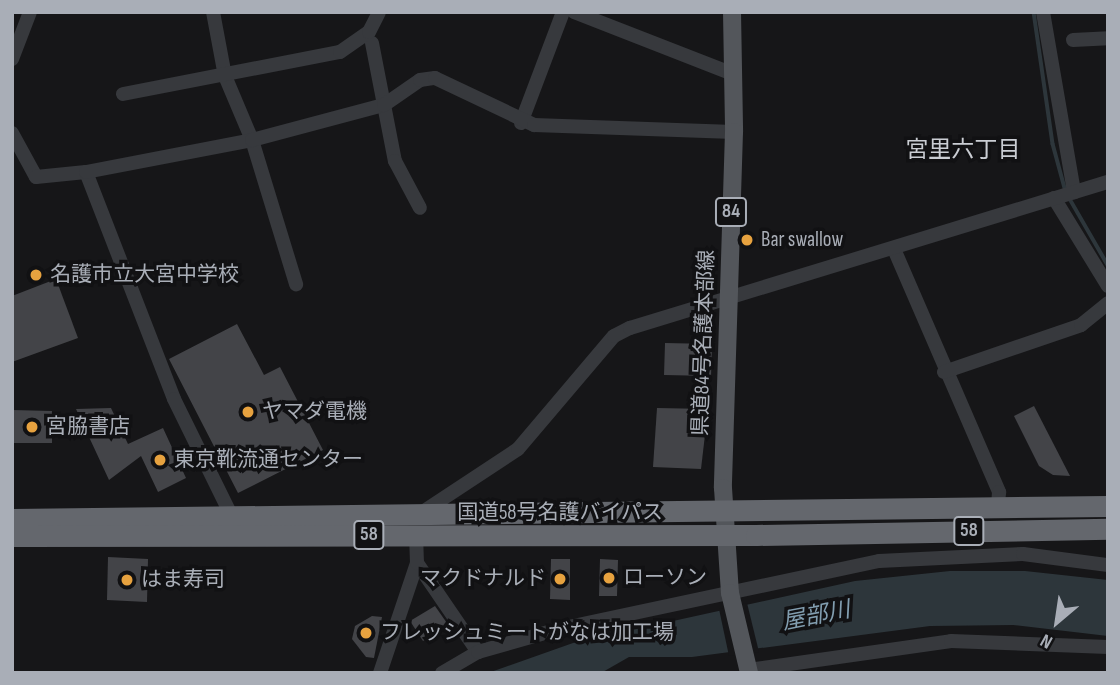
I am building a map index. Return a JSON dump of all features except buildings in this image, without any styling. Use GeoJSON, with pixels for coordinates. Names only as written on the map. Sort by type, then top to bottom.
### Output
{"type":"FeatureCollection","features":[{"type":"Feature","properties":{"kind":"highway","name":"国道58号名護バイパス"},"geometry":{"type":"LineString","coordinates":[[12,536],[418,525],[724,512],[1108,506]]}},
{"type":"Feature","properties":{"kind":"highway","name":"国道58号名護バイパス"},"geometry":{"type":"LineString","coordinates":[[12,519],[232,517],[725,535],[1108,529]]}},
{"type":"Feature","properties":{"kind":"main road","name":"県道84号名護本部線"},"geometry":{"type":"LineString","coordinates":[[732,12],[734,132],[724,512],[731,596],[748,669]]}},
{"type":"Feature","properties":{"kind":"street"},"geometry":{"type":"LineString","coordinates":[[12,59],[30,12]]}},
{"type":"Feature","properties":{"kind":"street"},"geometry":{"type":"LineString","coordinates":[[213,12],[225,76],[252,139],[296,284]]}},
{"type":"Feature","properties":{"kind":"street"},"geometry":{"type":"LineString","coordinates":[[122,94],[340,52],[369,32],[379,12]]}},
{"type":"Feature","properties":{"kind":"street"},"geometry":{"type":"LineString","coordinates":[[521,123],[563,12]]}},
{"type":"Feature","properties":{"kind":"street"},"geometry":{"type":"LineString","coordinates":[[573,12],[733,74]]}},
{"type":"Feature","properties":{"kind":"street"},"geometry":{"type":"LineString","coordinates":[[1043,12],[1074,192]]}},
{"type":"Feature","properties":{"kind":"street"},"geometry":{"type":"LineString","coordinates":[[1073,40],[1108,38]]}},
{"type":"Feature","properties":{"kind":"street"},"geometry":{"type":"LineString","coordinates":[[372,43],[395,161],[420,208]]}},
{"type":"Feature","properties":{"kind":"street"},"geometry":{"type":"LineString","coordinates":[[12,133],[36,177],[86,172],[252,139],[384,105],[420,80],[435,78],[521,123],[621,131],[734,132]]}},
{"type":"Feature","properties":{"kind":"street"},"geometry":{"type":"LineString","coordinates":[[86,172],[174,399],[232,517]]}},
{"type":"Feature","properties":{"kind":"street"},"geometry":{"type":"LineString","coordinates":[[380,673],[417,563],[418,525],[518,449],[614,336],[1108,182]]}},
{"type":"Feature","properties":{"kind":"street"},"geometry":{"type":"LineString","coordinates":[[1054,198],[1108,286]]}},
{"type":"Feature","properties":{"kind":"street"},"geometry":{"type":"LineString","coordinates":[[894,249],[944,372],[999,492],[998,506]]}},
{"type":"Feature","properties":{"kind":"street"},"geometry":{"type":"LineString","coordinates":[[944,372],[1081,325],[1108,303]]}},
{"type":"Feature","properties":{"kind":"street"},"geometry":{"type":"LineString","coordinates":[[1021,531],[1023,554]]}},
{"type":"Feature","properties":{"kind":"street"},"geometry":{"type":"LineString","coordinates":[[442,673],[478,652],[559,629],[731,596],[879,561],[1023,554],[1108,565]]}},
{"type":"Feature","properties":{"kind":"street"},"geometry":{"type":"LineString","coordinates":[[417,563],[478,652]]}},
{"type":"Feature","properties":{"kind":"street"},"geometry":{"type":"LineString","coordinates":[[748,669],[951,641],[1108,647]]}},
{"type":"Feature","properties":{"kind":"water","name":"屋部川"},"geometry":{"type":"Polygon","coordinates":[[[950,571],[1025,571],[1108,580],[1108,636],[1013,625],[930,626],[692,657],[629,657],[601,673],[488,673],[573,643],[855,581],[950,571]]]}},
{"type":"Feature","properties":{"kind":"pier"},"geometry":{"type":"Polygon","coordinates":[[[747,603],[759,652],[729,656],[719,609],[747,603]]]}},
{"type":"Feature","properties":{"kind":"waterway"},"geometry":{"type":"LineString","coordinates":[[1034,12],[1053,144],[1066,192]]}},
{"type":"Feature","properties":{"kind":"waterway"},"geometry":{"type":"LineString","coordinates":[[1070,199],[1108,265]]}},
{"type":"Feature","properties":{"kind":"place","name":"Bar swallow"},"geometry":{"type":"Point","coordinates":[747,240]}},
{"type":"Feature","properties":{"kind":"place","name":"名護市立大宮中学校"},"geometry":{"type":"Point","coordinates":[36,275]}},
{"type":"Feature","properties":{"kind":"place","name":"ヤマダ電機"},"geometry":{"type":"Point","coordinates":[248,412]}},
{"type":"Feature","properties":{"kind":"place","name":"宮脇書店"},"geometry":{"type":"Point","coordinates":[32,427]}},
{"type":"Feature","properties":{"kind":"place","name":"東京靴流通センター"},"geometry":{"type":"Point","coordinates":[160,460]}},
{"type":"Feature","properties":{"kind":"place","name":"ローソン"},"geometry":{"type":"Point","coordinates":[609,578]}},
{"type":"Feature","properties":{"kind":"place","name":"マクドナルド"},"geometry":{"type":"Point","coordinates":[560,579]}},
{"type":"Feature","properties":{"kind":"place","name":"はま寿司"},"geometry":{"type":"Point","coordinates":[127,580]}},
{"type":"Feature","properties":{"kind":"place","name":"フレッシュミートがなは加工場"},"geometry":{"type":"Point","coordinates":[366,633]}},
{"type":"Feature","properties":{"kind":"district","name":"宮里六丁目"},"geometry":{"type":"Point","coordinates":[963,150]}}]}
